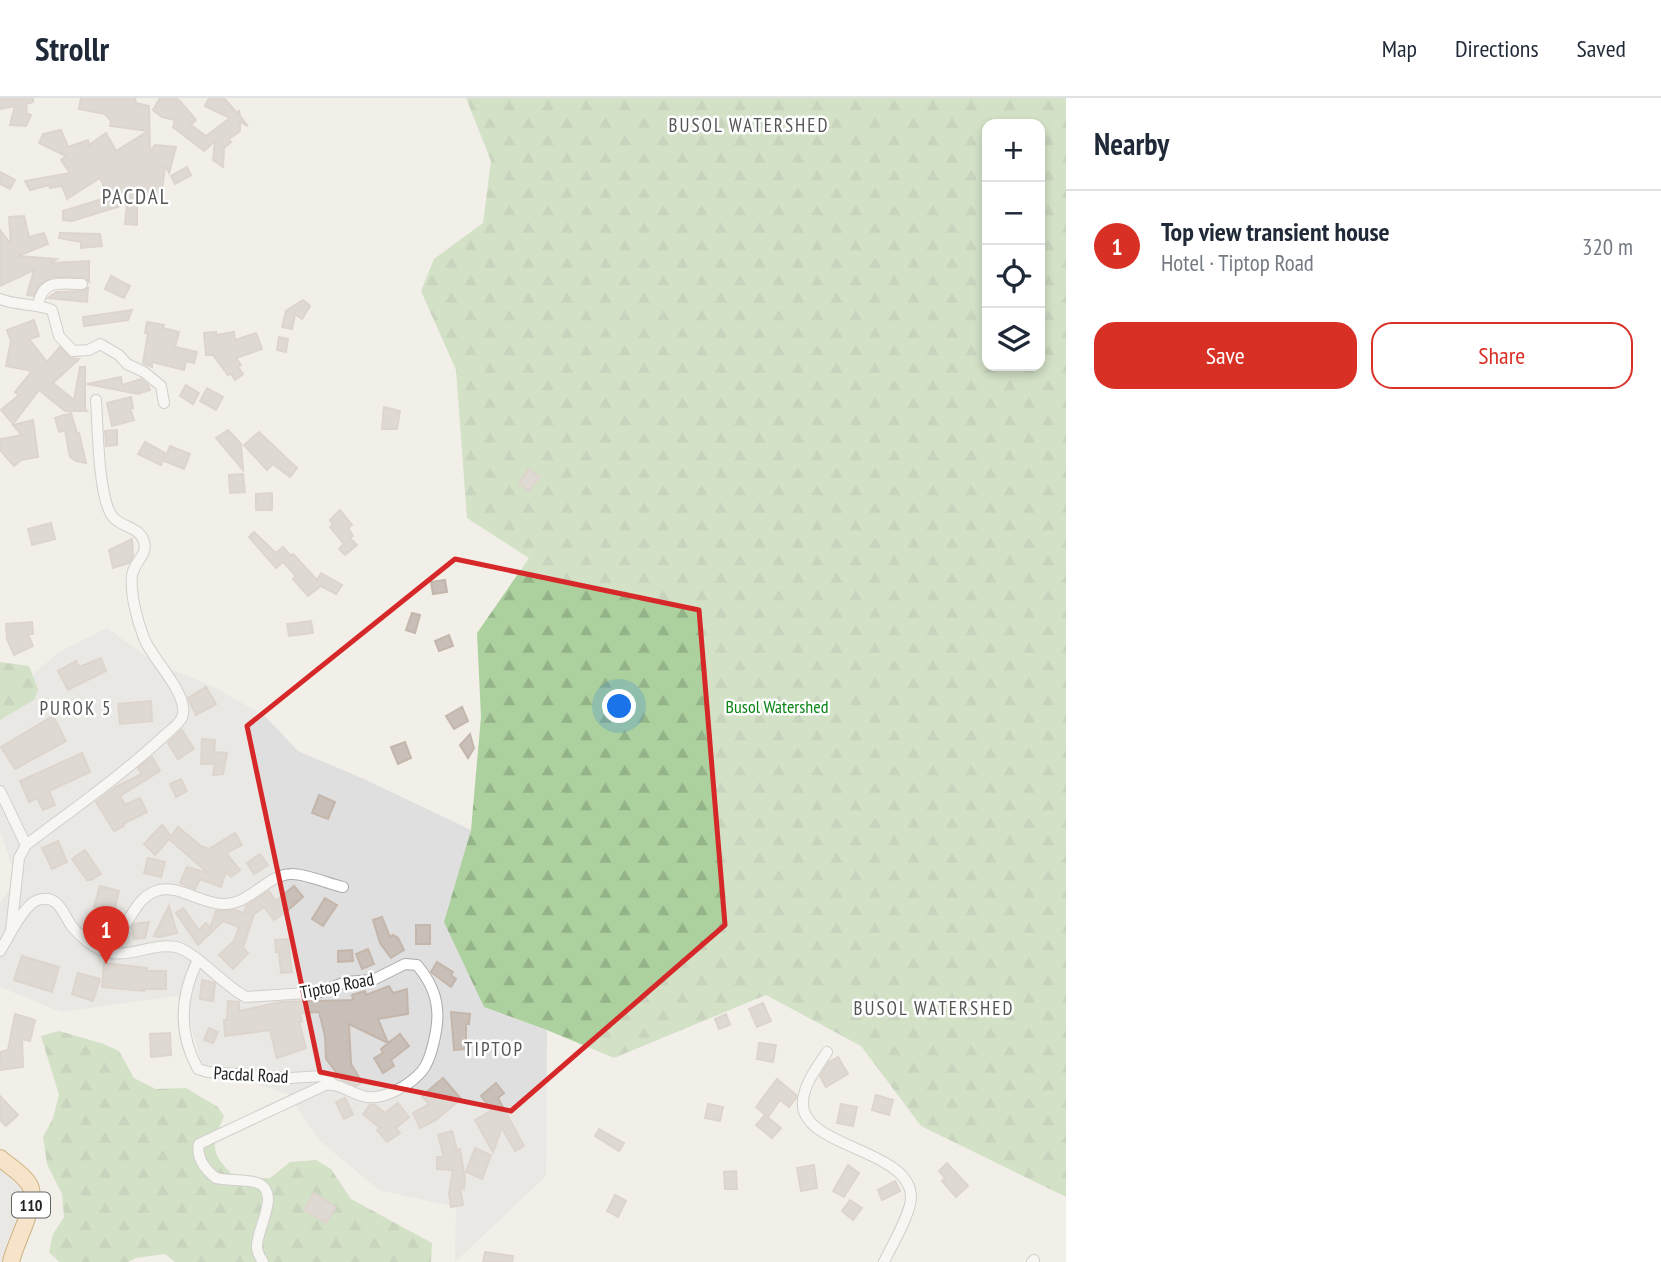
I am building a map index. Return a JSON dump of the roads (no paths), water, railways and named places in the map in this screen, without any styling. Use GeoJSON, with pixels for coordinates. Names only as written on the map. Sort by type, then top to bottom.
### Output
{"type":"FeatureCollection","features":[{"type":"Feature","properties":{"kind":"main road","name":"110"},"geometry":{"type":"LineString","coordinates":[[0,1158],[22,1176],[33,1192],[32,1204],[18,1236],[11,1262]]}},
{"type":"Feature","properties":{"kind":"street"},"geometry":{"type":"LineString","coordinates":[[38,305],[42,290],[50,285],[82,284]]}},
{"type":"Feature","properties":{"kind":"street"},"geometry":{"type":"LineString","coordinates":[[0,299],[52,310],[59,335],[73,351],[89,350],[100,344],[119,355],[127,364],[144,372],[160,386],[164,402]]}},
{"type":"Feature","properties":{"kind":"street"},"geometry":{"type":"LineString","coordinates":[[11,934],[19,858],[26,845],[149,749],[182,719],[184,710],[179,694],[144,640],[132,582],[134,568],[144,553],[144,539],[138,531],[113,518],[108,508],[100,463],[96,400]]}},
{"type":"Feature","properties":{"kind":"street"},"geometry":{"type":"LineString","coordinates":[[0,791],[26,845]]}},
{"type":"Feature","properties":{"kind":"street"},"geometry":{"type":"LineString","coordinates":[[85,938],[110,937],[120,932],[147,895],[162,889],[173,889],[208,903],[226,905],[240,902],[282,876],[292,873],[343,887]]}},
{"type":"Feature","properties":{"kind":"street","name":"Tiptop Road"},"geometry":{"type":"LineString","coordinates":[[0,951],[29,904],[40,898],[56,901],[69,922],[101,950],[116,953],[167,946],[179,947],[230,988],[246,997],[321,992],[345,982],[373,980],[405,964],[417,965],[432,989],[438,1008],[434,1040],[422,1071],[396,1090],[377,1097],[355,1095],[332,1084]]}},
{"type":"Feature","properties":{"kind":"street","name":"Pacdal Road"},"geometry":{"type":"LineString","coordinates":[[198,960],[189,978],[183,1011],[183,1027],[198,1069],[290,1078],[323,1076],[332,1084]]}},
{"type":"Feature","properties":{"kind":"street"},"geometry":{"type":"LineString","coordinates":[[827,1052],[805,1092],[803,1101],[806,1116],[824,1132],[886,1163],[906,1180],[909,1188],[909,1208],[884,1262]]}},
{"type":"Feature","properties":{"kind":"street"},"geometry":{"type":"LineString","coordinates":[[263,1262],[257,1247],[269,1202],[265,1189],[257,1183],[216,1178],[201,1160],[199,1144],[315,1088],[332,1084]]}},
{"type":"Feature","properties":{"kind":"place","name":"Top view transient house"},"geometry":{"type":"Point","coordinates":[106,964]}},
{"type":"Feature","properties":{"kind":"district","name":"BUSOL WATERSHED"},"geometry":{"type":"Point","coordinates":[749,125]}},
{"type":"Feature","properties":{"kind":"district","name":"PACDAL"},"geometry":{"type":"Point","coordinates":[136,197]}},
{"type":"Feature","properties":{"kind":"district","name":"PUROK 5"},"geometry":{"type":"Point","coordinates":[76,708]}},
{"type":"Feature","properties":{"kind":"district","name":"BUSOL WATERSHED"},"geometry":{"type":"Point","coordinates":[934,1008]}},
{"type":"Feature","properties":{"kind":"district","name":"TIPTOP"},"geometry":{"type":"Point","coordinates":[494,1049]}},
{"type":"Feature","properties":{"kind":"park label","name":"Busol Watershed"},"geometry":{"type":"Point","coordinates":[777,707]}}]}
